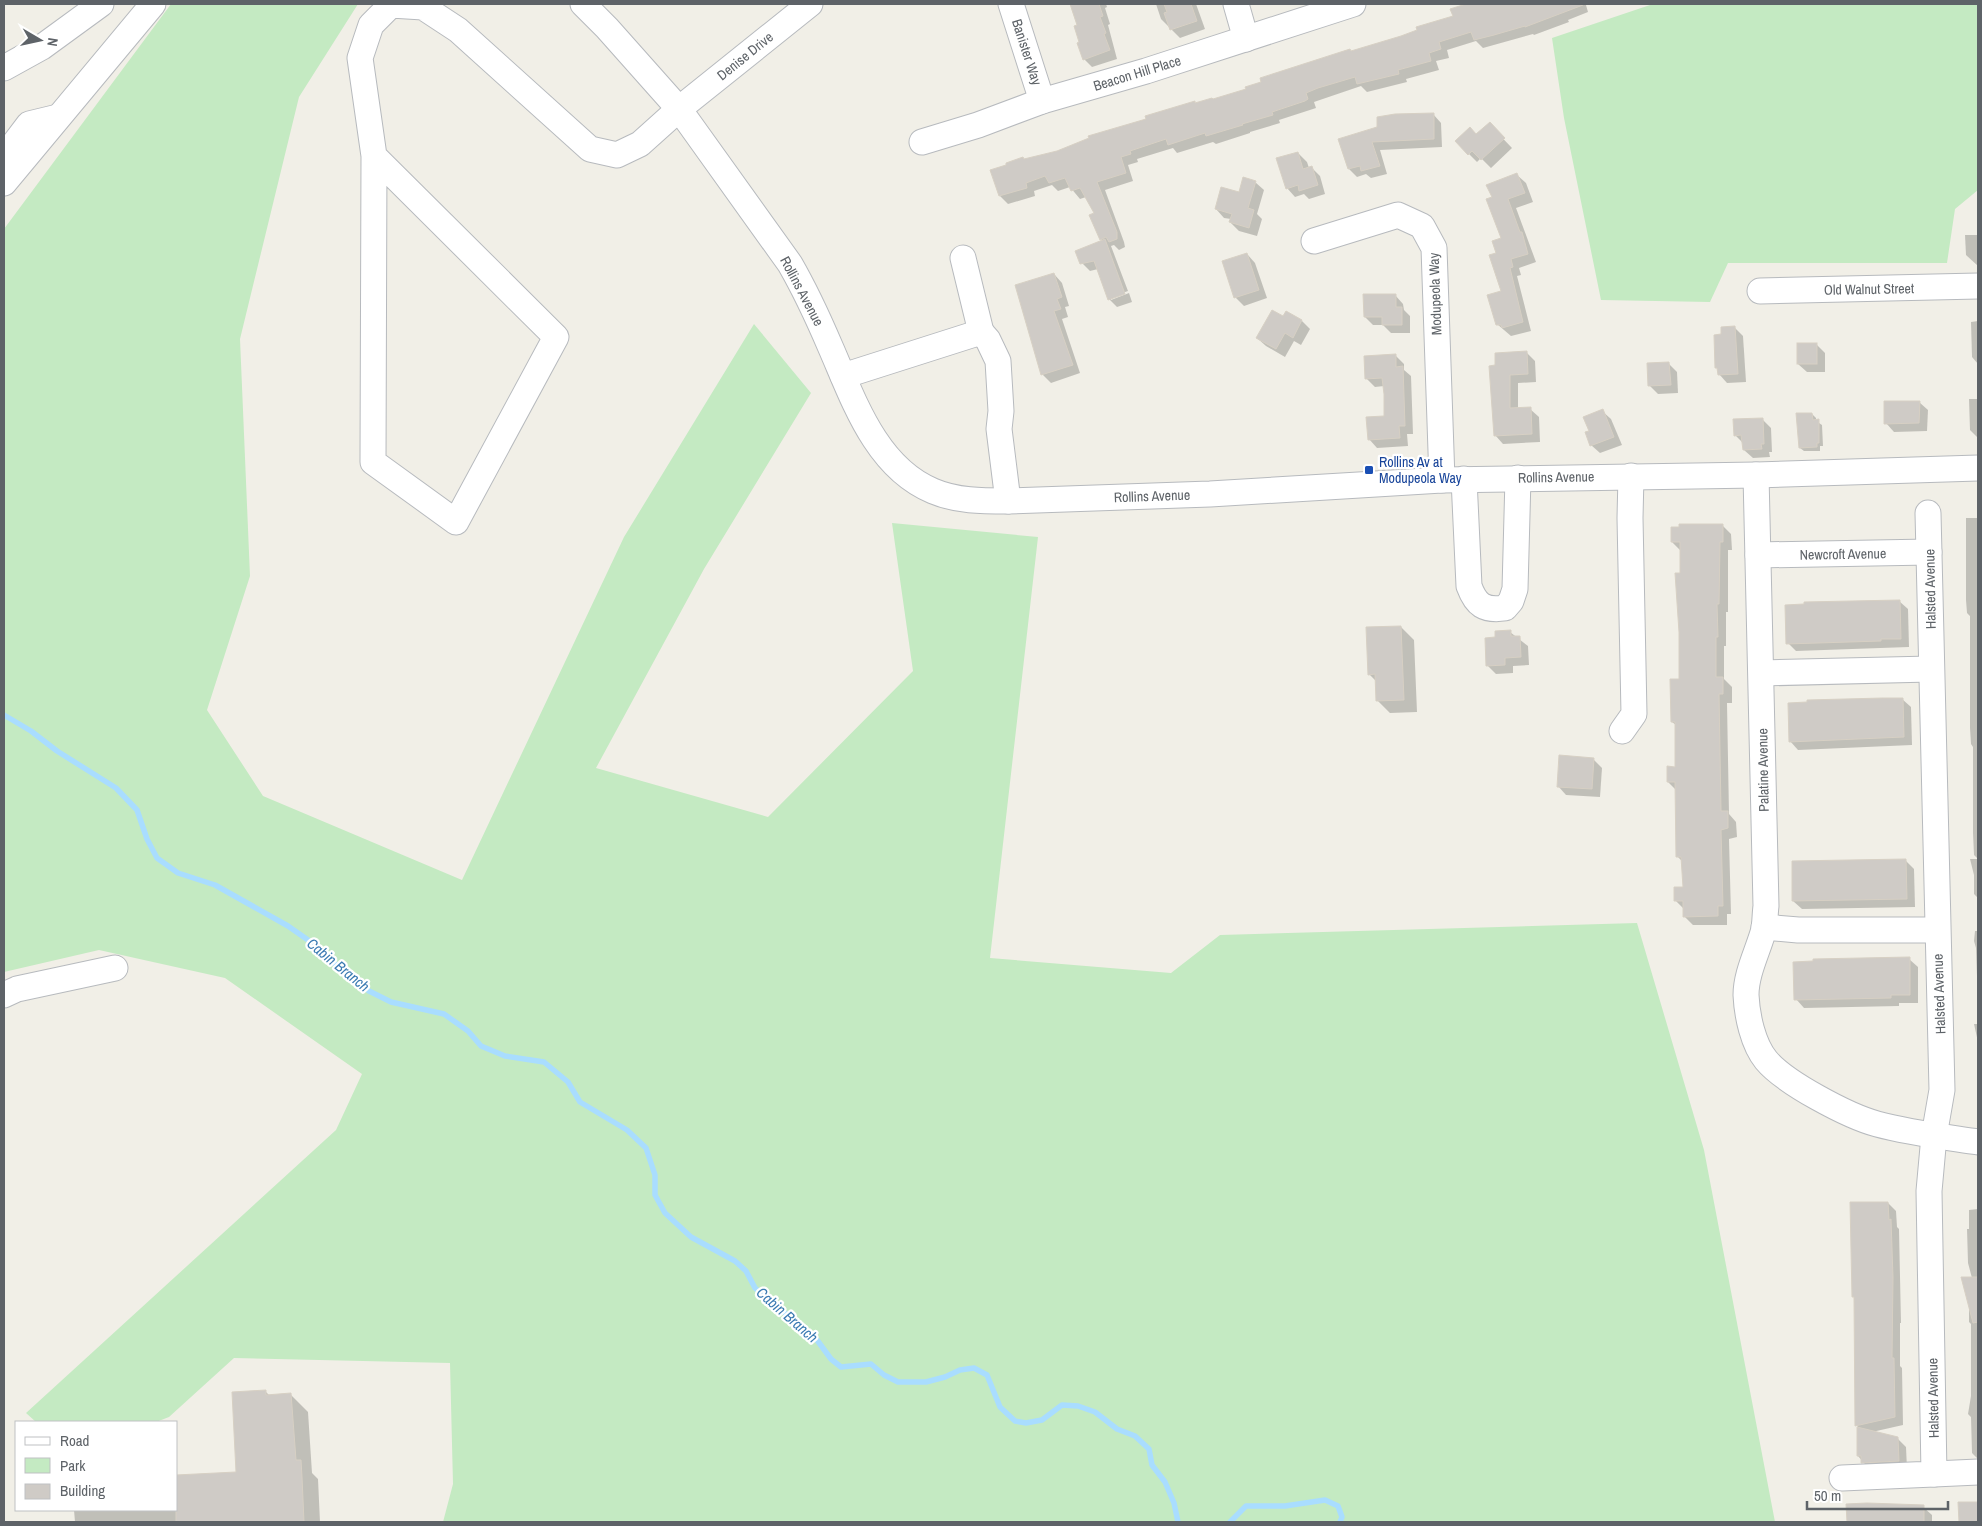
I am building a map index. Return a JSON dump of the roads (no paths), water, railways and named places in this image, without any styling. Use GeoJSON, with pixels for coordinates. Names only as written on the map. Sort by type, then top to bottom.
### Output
{"type":"FeatureCollection","features":[{"type":"Feature","properties":{"kind":"street"},"geometry":{"type":"LineString","coordinates":[[4,68],[42,47],[101,4]]}},
{"type":"Feature","properties":{"kind":"street"},"geometry":{"type":"LineString","coordinates":[[4,183],[153,4]]}},
{"type":"Feature","properties":{"kind":"street","name":"Rollins Avenue"},"geometry":{"type":"LineString","coordinates":[[583,4],[607,28],[679,109],[790,264],[805,291],[874,439],[886,455],[915,483],[946,496],[976,501],[1008,501],[1210,494],[1453,479],[1756,475],[1978,468]]}},
{"type":"Feature","properties":{"kind":"street","name":"Denise Drive"},"geometry":{"type":"LineString","coordinates":[[374,156],[556,337],[456,522],[373,462],[374,156],[360,58],[370,25],[391,5],[423,7],[458,30],[590,149],[617,155],[640,144],[679,109],[810,4]]}},
{"type":"Feature","properties":{"kind":"street","name":"Banister Way"},"geometry":{"type":"LineString","coordinates":[[1011,4],[1042,101]]}},
{"type":"Feature","properties":{"kind":"street"},"geometry":{"type":"LineString","coordinates":[[1236,4],[1246,39]]}},
{"type":"Feature","properties":{"kind":"street","name":"Beacon Hill Place"},"geometry":{"type":"LineString","coordinates":[[922,142],[986,122],[1042,101],[1146,71],[1353,4]]}},
{"type":"Feature","properties":{"kind":"street"},"geometry":{"type":"LineString","coordinates":[[4,157],[29,124],[58,117]]}},
{"type":"Feature","properties":{"kind":"street","name":"Modupeola Way"},"geometry":{"type":"LineString","coordinates":[[1314,241],[1398,215],[1422,226],[1434,248],[1453,479],[1469,586],[1474,600],[1495,610],[1505,608],[1511,601],[1515,589],[1518,478]]}},
{"type":"Feature","properties":{"kind":"street"},"geometry":{"type":"LineString","coordinates":[[963,258],[980,332],[988,340],[998,361],[1002,411],[1000,429],[1008,501]]}},
{"type":"Feature","properties":{"kind":"street","name":"Old Walnut Street"},"geometry":{"type":"LineString","coordinates":[[1760,291],[1978,286]]}},
{"type":"Feature","properties":{"kind":"street"},"geometry":{"type":"LineString","coordinates":[[844,376],[980,332]]}},
{"type":"Feature","properties":{"kind":"street","name":"Palatine Avenue"},"geometry":{"type":"LineString","coordinates":[[1756,475],[1766,906],[1764,927],[1746,994],[1750,1020],[1756,1039],[1766,1059],[1786,1078],[1824,1101],[1876,1124],[1934,1136]]}},
{"type":"Feature","properties":{"kind":"street"},"geometry":{"type":"LineString","coordinates":[[1622,731],[1634,714],[1630,518],[1631,476]]}},
{"type":"Feature","properties":{"kind":"street","name":"Halsted Avenue"},"geometry":{"type":"LineString","coordinates":[[1928,513],[1942,1090],[1934,1136],[1929,1191],[1934,1474]]}},
{"type":"Feature","properties":{"kind":"street","name":"Newcroft Avenue"},"geometry":{"type":"LineString","coordinates":[[1758,556],[1929,552]]}},
{"type":"Feature","properties":{"kind":"street"},"geometry":{"type":"LineString","coordinates":[[1762,673],[1931,669]]}},
{"type":"Feature","properties":{"kind":"street"},"geometry":{"type":"LineString","coordinates":[[1764,927],[1798,930],[1938,930]]}},
{"type":"Feature","properties":{"kind":"street"},"geometry":{"type":"LineString","coordinates":[[4,995],[16,989],[115,968]]}},
{"type":"Feature","properties":{"kind":"street"},"geometry":{"type":"LineString","coordinates":[[1934,1136],[1978,1142]]}},
{"type":"Feature","properties":{"kind":"street"},"geometry":{"type":"LineString","coordinates":[[1842,1478],[1978,1472]]}},
{"type":"Feature","properties":{"kind":"waterway","name":"Cabin Branch"},"geometry":{"type":"LineString","coordinates":[[4,715],[116,788],[137,810],[147,839],[157,858],[178,873],[215,885],[288,926],[318,947],[339,968],[369,991],[391,1002],[444,1014],[468,1031],[481,1046],[505,1056],[544,1062],[568,1082],[580,1102],[627,1130],[646,1148],[655,1175],[655,1195],[665,1213],[691,1237],[735,1261],[746,1271],[755,1288],[817,1340],[831,1359],[841,1367],[871,1364],[884,1375],[898,1382],[926,1382],[945,1377],[960,1370],[974,1368],[987,1375],[1000,1407],[1015,1421],[1026,1423],[1042,1420],[1062,1405],[1078,1406],[1095,1412],[1117,1429],[1135,1436],[1149,1449],[1152,1465],[1165,1482],[1174,1503],[1178,1522]]}},
{"type":"Feature","properties":{"kind":"waterway","name":"Cabin Branch"},"geometry":{"type":"LineString","coordinates":[[1230,1522],[1246,1506],[1285,1506],[1325,1500],[1338,1506],[1342,1517],[1340,1522]]}},
{"type":"Feature","properties":{"kind":"place","name":"Rollins Av at Modupeola Way"},"geometry":{"type":"Point","coordinates":[1369,470]}}]}
